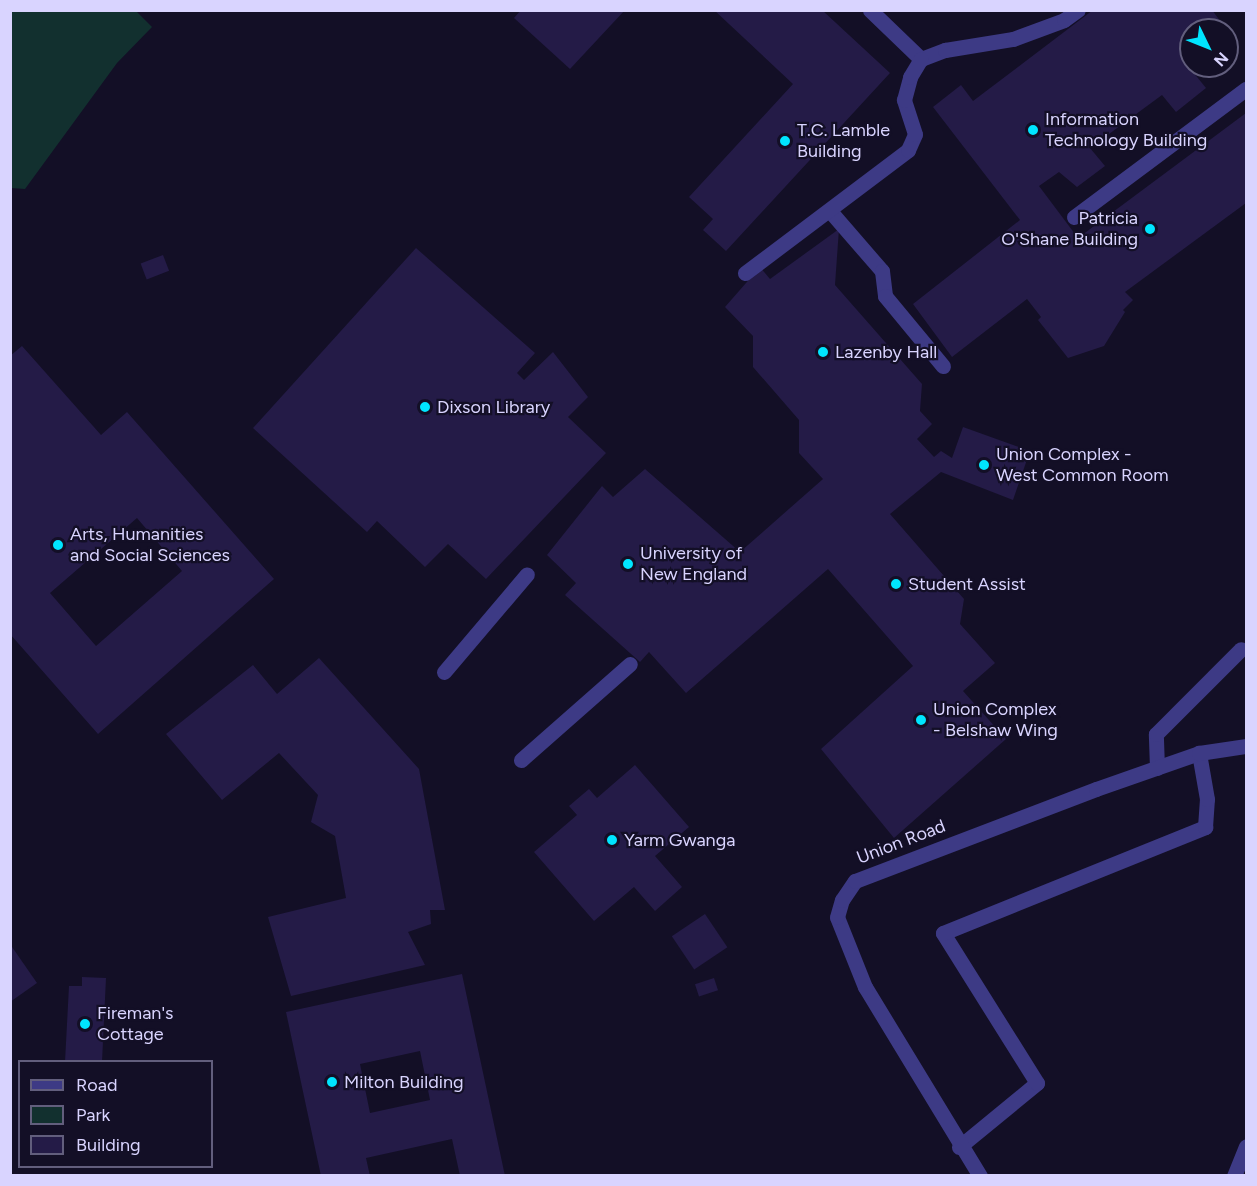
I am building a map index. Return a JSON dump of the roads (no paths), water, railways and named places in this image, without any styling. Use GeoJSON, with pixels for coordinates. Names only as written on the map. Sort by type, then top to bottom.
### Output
{"type":"FeatureCollection","features":[{"type":"Feature","properties":{"kind":"street"},"geometry":{"type":"LineString","coordinates":[[870,10],[921,59]]}},
{"type":"Feature","properties":{"kind":"street"},"geometry":{"type":"LineString","coordinates":[[745,273],[889,166],[914,142],[915,134],[904,100],[910,77],[921,59],[945,50],[1013,39],[1064,20],[1078,10]]}},
{"type":"Feature","properties":{"kind":"street"},"geometry":{"type":"LineString","coordinates":[[1074,217],[1246,90]]}},
{"type":"Feature","properties":{"kind":"street"},"geometry":{"type":"LineString","coordinates":[[830,211],[882,271],[885,296],[943,366]]}},
{"type":"Feature","properties":{"kind":"street"},"geometry":{"type":"LineString","coordinates":[[444,672],[527,574]]}},
{"type":"Feature","properties":{"kind":"street"},"geometry":{"type":"LineString","coordinates":[[1157,768],[1156,734],[1241,649]]}},
{"type":"Feature","properties":{"kind":"street"},"geometry":{"type":"LineString","coordinates":[[521,760],[630,664]]}},
{"type":"Feature","properties":{"kind":"street","name":"Union Road"},"geometry":{"type":"LineString","coordinates":[[980,1176],[959,1147],[848,952],[837,917],[842,900],[855,881],[1199,753],[1246,746]]}},
{"type":"Feature","properties":{"kind":"street"},"geometry":{"type":"LineString","coordinates":[[959,1147],[1036,1083],[943,933],[1205,827],[1207,799],[1199,753]]}},
{"type":"Feature","properties":{"kind":"street"},"geometry":{"type":"LineString","coordinates":[[1234,1176],[1246,1146]]}},
{"type":"Feature","properties":{"kind":"place","name":"Information Technology Building"},"geometry":{"type":"Point","coordinates":[1033,130]}},
{"type":"Feature","properties":{"kind":"place","name":"T.C. Lamble Building"},"geometry":{"type":"Point","coordinates":[785,141]}},
{"type":"Feature","properties":{"kind":"place","name":"Patricia O'Shane Building"},"geometry":{"type":"Point","coordinates":[1150,229]}},
{"type":"Feature","properties":{"kind":"place","name":"Lazenby Hall"},"geometry":{"type":"Point","coordinates":[823,352]}},
{"type":"Feature","properties":{"kind":"place","name":"Dixson Library"},"geometry":{"type":"Point","coordinates":[425,407]}},
{"type":"Feature","properties":{"kind":"place","name":"Union Complex - West Common Room"},"geometry":{"type":"Point","coordinates":[984,465]}},
{"type":"Feature","properties":{"kind":"place","name":"Arts, Humanities and Social Sciences"},"geometry":{"type":"Point","coordinates":[58,545]}},
{"type":"Feature","properties":{"kind":"place","name":"University of New England"},"geometry":{"type":"Point","coordinates":[628,564]}},
{"type":"Feature","properties":{"kind":"place","name":"Student Assist"},"geometry":{"type":"Point","coordinates":[896,584]}},
{"type":"Feature","properties":{"kind":"place","name":"Union Complex - Belshaw Wing"},"geometry":{"type":"Point","coordinates":[921,720]}},
{"type":"Feature","properties":{"kind":"place","name":"Yarm Gwanga"},"geometry":{"type":"Point","coordinates":[612,840]}},
{"type":"Feature","properties":{"kind":"place","name":"Fireman's Cottage"},"geometry":{"type":"Point","coordinates":[85,1024]}},
{"type":"Feature","properties":{"kind":"place","name":"Milton Building"},"geometry":{"type":"Point","coordinates":[332,1082]}}]}
